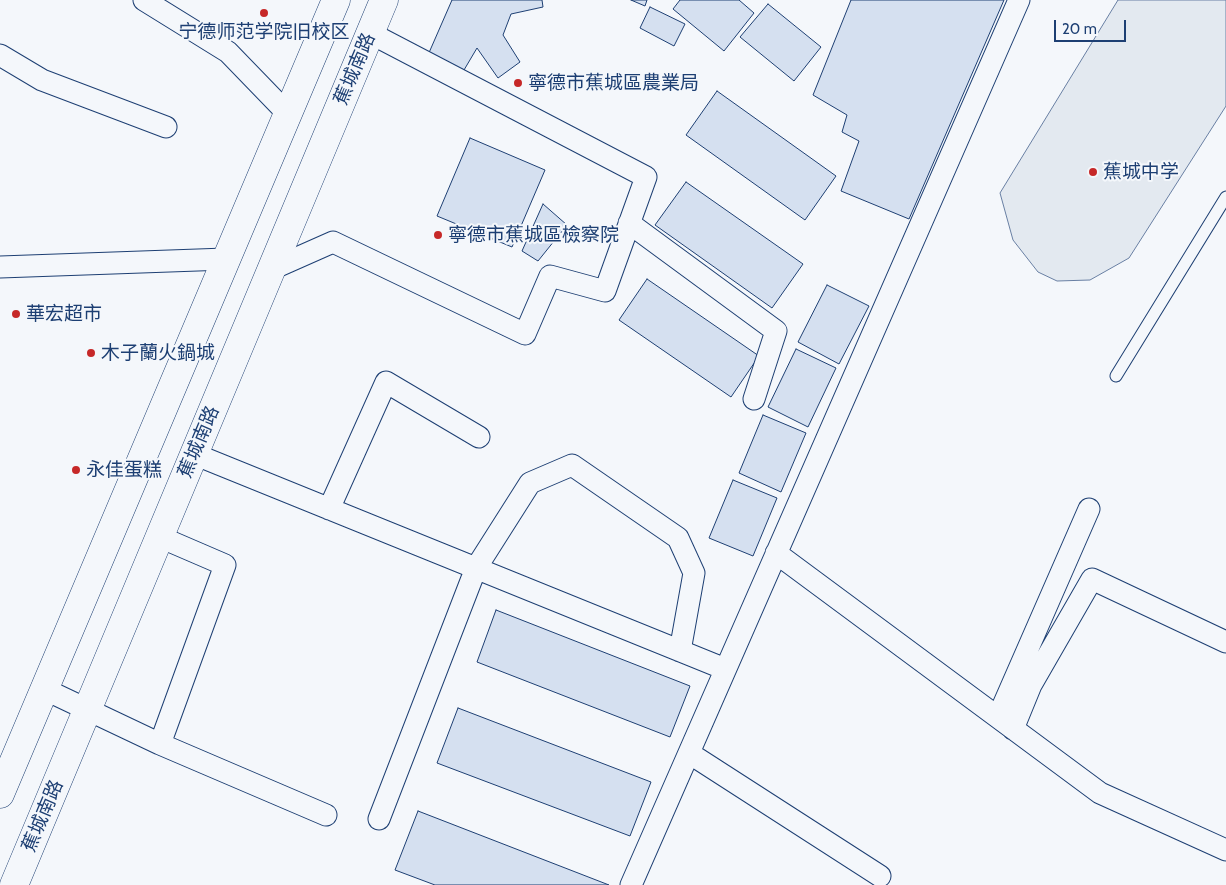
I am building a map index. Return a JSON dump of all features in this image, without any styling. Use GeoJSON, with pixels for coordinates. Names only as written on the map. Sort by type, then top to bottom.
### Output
{"type":"FeatureCollection","features":[{"type":"Feature","properties":{"kind":"highway"},"geometry":{"type":"LineString","coordinates":[[0,794],[336,0]]}},
{"type":"Feature","properties":{"kind":"highway","name":"蕉城南路"},"geometry":{"type":"LineString","coordinates":[[14,885],[384,0]]}},
{"type":"Feature","properties":{"kind":"street"},"geometry":{"type":"LineString","coordinates":[[144,0],[228,52],[288,114]]}},
{"type":"Feature","properties":{"kind":"street"},"geometry":{"type":"LineString","coordinates":[[631,885],[1019,0]]}},
{"type":"Feature","properties":{"kind":"street"},"geometry":{"type":"LineString","coordinates":[[272,268],[333,242],[525,334],[550,276],[605,291],[646,177],[370,33]]}},
{"type":"Feature","properties":{"kind":"street"},"geometry":{"type":"LineString","coordinates":[[0,55],[42,80],[166,127]]}},
{"type":"Feature","properties":{"kind":"street"},"geometry":{"type":"LineString","coordinates":[[629,223],[776,331],[754,399]]}},
{"type":"Feature","properties":{"kind":"street"},"geometry":{"type":"LineString","coordinates":[[0,267],[226,260]]}},
{"type":"Feature","properties":{"kind":"street"},"geometry":{"type":"LineString","coordinates":[[329,509],[386,382],[479,437]]}},
{"type":"Feature","properties":{"kind":"street"},"geometry":{"type":"LineString","coordinates":[[194,454],[726,669]]}},
{"type":"Feature","properties":{"kind":"street"},"geometry":{"type":"LineString","coordinates":[[379,819],[476,568],[530,483],[572,465],[678,538],[694,573],[680,651]]}},
{"type":"Feature","properties":{"kind":"street"},"geometry":{"type":"LineString","coordinates":[[1006,723],[1089,509]]}},
{"type":"Feature","properties":{"kind":"street"},"geometry":{"type":"LineString","coordinates":[[160,537],[225,565],[160,744]]}},
{"type":"Feature","properties":{"kind":"street"},"geometry":{"type":"LineString","coordinates":[[776,553],[1100,793],[1226,850]]}},
{"type":"Feature","properties":{"kind":"street"},"geometry":{"type":"LineString","coordinates":[[1006,723],[1031,685],[1092,579],[1226,642]]}},
{"type":"Feature","properties":{"kind":"street"},"geometry":{"type":"LineString","coordinates":[[44,689],[160,744],[326,815]]}},
{"type":"Feature","properties":{"kind":"street"},"geometry":{"type":"LineString","coordinates":[[689,752],[880,876]]}},
{"type":"Feature","properties":{"kind":"lane"},"geometry":{"type":"LineString","coordinates":[[1116,376],[1226,197]]}},
{"type":"Feature","properties":{"kind":"shaded area"},"geometry":{"type":"Polygon","coordinates":[[[1118,0],[1226,0],[1226,106],[1129,258],[1090,280],[1057,281],[1038,272],[1013,240],[1000,193],[1118,0]]]}},
{"type":"Feature","properties":{"kind":"building"},"geometry":{"type":"Polygon","coordinates":[[[452,0],[542,0],[543,7],[511,14],[503,35],[520,62],[498,78],[477,48],[464,70],[428,55],[452,0]]]}},
{"type":"Feature","properties":{"kind":"building"},"geometry":{"type":"Polygon","coordinates":[[[631,0],[647,0],[645,6],[631,0]]]}},
{"type":"Feature","properties":{"kind":"building"},"geometry":{"type":"Polygon","coordinates":[[[680,0],[739,0],[754,13],[724,51],[673,9],[680,0]]]}},
{"type":"Feature","properties":{"kind":"building"},"geometry":{"type":"Polygon","coordinates":[[[851,0],[1004,0],[909,219],[841,191],[859,141],[842,132],[847,115],[813,95],[851,0]]]}},
{"type":"Feature","properties":{"kind":"building"},"geometry":{"type":"Polygon","coordinates":[[[768,4],[821,47],[794,81],[740,37],[768,4]]]}},
{"type":"Feature","properties":{"kind":"building"},"geometry":{"type":"Polygon","coordinates":[[[650,7],[685,24],[674,46],[640,28],[650,7]]]}},
{"type":"Feature","properties":{"kind":"building"},"geometry":{"type":"Polygon","coordinates":[[[717,91],[836,176],[805,220],[686,135],[717,91]]]}},
{"type":"Feature","properties":{"kind":"building"},"geometry":{"type":"Polygon","coordinates":[[[470,138],[545,170],[512,247],[437,216],[470,138]]]}},
{"type":"Feature","properties":{"kind":"building"},"geometry":{"type":"Polygon","coordinates":[[[686,182],[803,264],[772,308],[655,225],[686,182]]]}},
{"type":"Feature","properties":{"kind":"building"},"geometry":{"type":"Polygon","coordinates":[[[543,204],[567,225],[538,261],[522,251],[543,204]]]}},
{"type":"Feature","properties":{"kind":"building"},"geometry":{"type":"Polygon","coordinates":[[[647,279],[759,356],[731,397],[619,320],[647,279]]]}},
{"type":"Feature","properties":{"kind":"building"},"geometry":{"type":"Polygon","coordinates":[[[827,285],[869,306],[839,364],[798,342],[827,285]]]}},
{"type":"Feature","properties":{"kind":"building"},"geometry":{"type":"Polygon","coordinates":[[[796,349],[836,368],[808,427],[768,407],[796,349]]]}},
{"type":"Feature","properties":{"kind":"building"},"geometry":{"type":"Polygon","coordinates":[[[763,415],[806,433],[781,492],[739,473],[763,415]]]}},
{"type":"Feature","properties":{"kind":"building"},"geometry":{"type":"Polygon","coordinates":[[[733,480],[777,498],[753,556],[709,538],[733,480]]]}},
{"type":"Feature","properties":{"kind":"building"},"geometry":{"type":"Polygon","coordinates":[[[496,610],[690,686],[670,737],[477,662],[496,610]]]}},
{"type":"Feature","properties":{"kind":"building"},"geometry":{"type":"Polygon","coordinates":[[[458,708],[651,782],[630,836],[437,763],[458,708]]]}},
{"type":"Feature","properties":{"kind":"building"},"geometry":{"type":"Polygon","coordinates":[[[418,811],[609,885],[435,885],[395,870],[418,811]]]}},
{"type":"Feature","properties":{"kind":"place","name":"宁德师范学院旧校区"},"geometry":{"type":"Point","coordinates":[264,13]}},
{"type":"Feature","properties":{"kind":"place","name":"寧德市蕉城區農業局"},"geometry":{"type":"Point","coordinates":[518,83]}},
{"type":"Feature","properties":{"kind":"place","name":"蕉城中学"},"geometry":{"type":"Point","coordinates":[1093,172]}},
{"type":"Feature","properties":{"kind":"place","name":"寧德市蕉城區檢察院"},"geometry":{"type":"Point","coordinates":[438,235]}},
{"type":"Feature","properties":{"kind":"place","name":"華宏超市"},"geometry":{"type":"Point","coordinates":[16,314]}},
{"type":"Feature","properties":{"kind":"place","name":"木子蘭火鍋城"},"geometry":{"type":"Point","coordinates":[91,353]}},
{"type":"Feature","properties":{"kind":"place","name":"永佳蛋糕"},"geometry":{"type":"Point","coordinates":[76,470]}}]}
